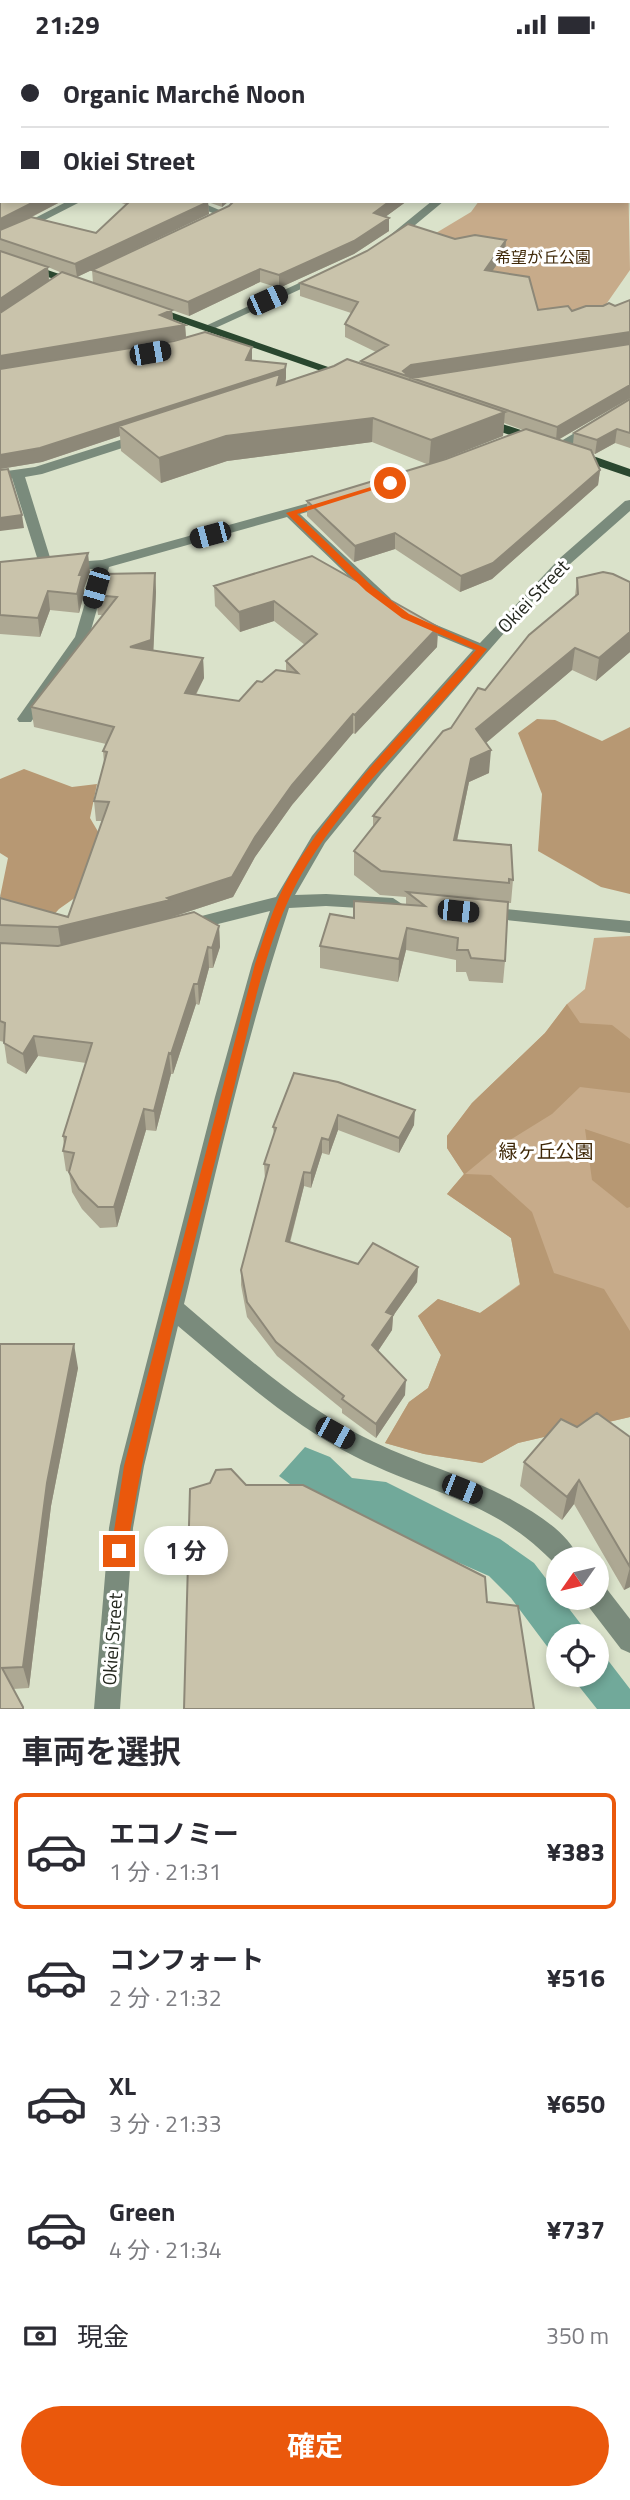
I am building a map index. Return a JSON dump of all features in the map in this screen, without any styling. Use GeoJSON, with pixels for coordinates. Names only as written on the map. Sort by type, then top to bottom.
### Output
{"type":"FeatureCollection","features":[{"type":"Feature","properties":{"kind":"main road"},"geometry":{"type":"LineString","coordinates":[[0,257],[83,284]]}},
{"type":"Feature","properties":{"kind":"main road"},"geometry":{"type":"LineString","coordinates":[[137,304],[206,334]]}},
{"type":"Feature","properties":{"kind":"main road"},"geometry":{"type":"LineString","coordinates":[[224,334],[364,381]]}},
{"type":"Feature","properties":{"kind":"main road"},"geometry":{"type":"LineString","coordinates":[[471,417],[630,473]]}},
{"type":"Feature","properties":{"kind":"street"},"geometry":{"type":"LineString","coordinates":[[0,240],[74,203]]}},
{"type":"Feature","properties":{"kind":"street"},"geometry":{"type":"LineString","coordinates":[[196,203],[228,211],[212,219]]}},
{"type":"Feature","properties":{"kind":"street"},"geometry":{"type":"LineString","coordinates":[[383,244],[415,223],[437,203]]}},
{"type":"Feature","properties":{"kind":"street"},"geometry":{"type":"LineString","coordinates":[[206,334],[335,269]]}},
{"type":"Feature","properties":{"kind":"street"},"geometry":{"type":"LineString","coordinates":[[50,286],[63,279]]}},
{"type":"Feature","properties":{"kind":"street"},"geometry":{"type":"LineString","coordinates":[[206,334],[224,334]]}},
{"type":"Feature","properties":{"kind":"street"},"geometry":{"type":"LineString","coordinates":[[319,380],[338,373]]}},
{"type":"Feature","properties":{"kind":"street"},"geometry":{"type":"LineString","coordinates":[[556,447],[630,404]]}},
{"type":"Feature","properties":{"kind":"street"},"geometry":{"type":"LineString","coordinates":[[0,476],[18,475],[152,434]]}},
{"type":"Feature","properties":{"kind":"street"},"geometry":{"type":"LineString","coordinates":[[508,445],[524,436]]}},
{"type":"Feature","properties":{"kind":"street"},"geometry":{"type":"LineString","coordinates":[[18,475],[40,567],[103,564],[341,498]]}},
{"type":"Feature","properties":{"kind":"street","name":"Okiei Street"},"geometry":{"type":"LineString","coordinates":[[107,1709],[121,1528],[132,1466],[261,964],[282,902],[302,863],[341,810],[482,649],[540,586],[630,505]]}},
{"type":"Feature","properties":{"kind":"street"},"geometry":{"type":"LineString","coordinates":[[291,513],[370,589],[401,613],[482,649]]}},
{"type":"Feature","properties":{"kind":"street"},"geometry":{"type":"LineString","coordinates":[[25,719],[82,637],[103,564]]}},
{"type":"Feature","properties":{"kind":"street"},"geometry":{"type":"LineString","coordinates":[[167,932],[282,902],[326,900],[412,906]]}},
{"type":"Feature","properties":{"kind":"street"},"geometry":{"type":"LineString","coordinates":[[467,911],[630,927]]}},
{"type":"Feature","properties":{"kind":"street"},"geometry":{"type":"LineString","coordinates":[[171,1307],[335,1433],[372,1454],[497,1503],[532,1523],[555,1547]]}},
{"type":"Feature","properties":{"kind":"street"},"geometry":{"type":"LineString","coordinates":[[607,1610],[630,1640]]}},
{"type":"Feature","properties":{"kind":"green space","name":"希望が丘公園"},"geometry":{"type":"Polygon","coordinates":[[[478,203],[629,203],[630,270],[600,313],[531,314],[431,236],[471,212],[478,203]]]}},
{"type":"Feature","properties":{"kind":"green space","name":"緑ヶ丘公園"},"geometry":{"type":"Polygon","coordinates":[[[630,936],[630,1417],[518,1443],[482,1463],[424,1454],[385,1443],[409,1402],[428,1388],[441,1355],[418,1316],[438,1299],[480,1313],[520,1284],[511,1238],[447,1194],[464,1174],[447,1148],[447,1136],[472,1103],[545,1033],[567,1004],[585,989],[594,938],[630,936]]]}},
{"type":"Feature","properties":{"kind":"shaded area"},"geometry":{"type":"Polygon","coordinates":[[[537,719],[555,720],[602,741],[630,727],[630,894],[601,887],[538,851],[542,794],[518,733],[537,719]]]}},
{"type":"Feature","properties":{"kind":"shaded area"},"geometry":{"type":"Polygon","coordinates":[[[24,769],[72,787],[97,784],[90,818],[100,835],[76,897],[59,909],[41,929],[15,915],[0,897],[8,858],[0,853],[0,779],[24,769]]]}},
{"type":"Feature","properties":{"kind":"shaded area","name":"緑ヶ丘公園"},"geometry":{"type":"Polygon","coordinates":[[[567,1004],[580,1023],[612,1025],[630,1039],[630,1093],[580,1087],[552,1114],[494,1150],[465,1174],[491,1175],[532,1212],[554,1273],[604,1289],[630,1331],[630,1417],[518,1443],[482,1463],[424,1454],[385,1443],[409,1402],[428,1388],[441,1355],[418,1316],[438,1299],[480,1313],[520,1285],[511,1238],[447,1194],[464,1174],[447,1148],[447,1136],[472,1103],[545,1033],[567,1004]]]}},
{"type":"Feature","properties":{"kind":"shaded area"},"geometry":{"type":"Polygon","coordinates":[[[585,1129],[630,1144],[630,1207],[627,1208],[592,1180],[585,1129]]]}},
{"type":"Feature","properties":{"kind":"water"},"geometry":{"type":"Polygon","coordinates":[[[305,1447],[330,1457],[352,1478],[386,1482],[500,1539],[534,1563],[546,1579],[546,1610],[570,1610],[581,1624],[546,1624],[546,1645],[511,1598],[489,1576],[305,1495],[279,1476],[305,1447]]]}},
{"type":"Feature","properties":{"kind":"water"},"geometry":{"type":"Polygon","coordinates":[[[609,1662],[630,1689],[630,1709],[597,1709],[580,1687],[609,1687],[609,1662]]]}},
{"type":"Feature","properties":{"kind":"building"},"geometry":{"type":"Polygon","coordinates":[[[0,203],[32,203],[0,219],[0,203]]]}},
{"type":"Feature","properties":{"kind":"building"},"geometry":{"type":"Polygon","coordinates":[[[128,203],[206,203],[75,264],[0,239],[0,230],[31,217],[96,233],[128,203]]]}},
{"type":"Feature","properties":{"kind":"building"},"geometry":{"type":"Polygon","coordinates":[[[232,203],[387,203],[374,213],[389,218],[354,241],[279,275],[260,269],[188,302],[92,270],[232,203]]]}},
{"type":"Feature","properties":{"kind":"building"},"geometry":{"type":"Polygon","coordinates":[[[408,224],[455,239],[475,235],[506,240],[485,270],[529,277],[538,310],[568,306],[572,311],[609,303],[615,306],[630,300],[630,332],[411,365],[403,371],[410,377],[361,361],[388,345],[345,324],[358,302],[300,283],[367,251],[408,224]]]}},
{"type":"Feature","properties":{"kind":"building"},"geometry":{"type":"Polygon","coordinates":[[[0,251],[48,267],[0,299],[0,251]]]}},
{"type":"Feature","properties":{"kind":"building"},"geometry":{"type":"Polygon","coordinates":[[[62,272],[172,310],[160,315],[185,325],[0,356],[0,313],[62,272]]]}},
{"type":"Feature","properties":{"kind":"building"},"geometry":{"type":"Polygon","coordinates":[[[205,332],[252,347],[246,360],[286,364],[285,369],[40,448],[0,455],[0,369],[174,341],[205,332]]]}},
{"type":"Feature","properties":{"kind":"building"},"geometry":{"type":"Polygon","coordinates":[[[630,344],[630,385],[557,427],[412,378],[630,344]]]}},
{"type":"Feature","properties":{"kind":"building"},"geometry":{"type":"Polygon","coordinates":[[[347,359],[505,412],[431,440],[373,418],[226,436],[159,458],[119,426],[280,374],[277,385],[347,359]]]}},
{"type":"Feature","properties":{"kind":"building"},"geometry":{"type":"Polygon","coordinates":[[[630,399],[630,433],[617,429],[597,440],[574,433],[630,399]]]}},
{"type":"Feature","properties":{"kind":"building"},"geometry":{"type":"Polygon","coordinates":[[[526,429],[591,450],[600,470],[493,563],[461,576],[395,533],[355,546],[307,501],[446,459],[526,429]]]}},
{"type":"Feature","properties":{"kind":"building"},"geometry":{"type":"Polygon","coordinates":[[[8,469],[22,515],[0,518],[0,470],[8,469]]]}},
{"type":"Feature","properties":{"kind":"building"},"geometry":{"type":"Polygon","coordinates":[[[88,553],[79,575],[82,575],[77,594],[48,591],[38,618],[0,615],[0,562],[88,553]]]}},
{"type":"Feature","properties":{"kind":"building"},"geometry":{"type":"Polygon","coordinates":[[[312,556],[438,627],[355,715],[353,714],[292,785],[255,837],[232,877],[167,898],[170,900],[58,927],[0,925],[0,898],[68,917],[109,802],[94,801],[107,752],[103,751],[114,727],[31,707],[117,597],[96,595],[102,574],[155,573],[151,640],[130,647],[203,658],[185,693],[239,701],[257,681],[262,682],[276,670],[298,673],[286,661],[317,634],[274,601],[239,612],[214,586],[312,556]]]}},
{"type":"Feature","properties":{"kind":"building"},"geometry":{"type":"Polygon","coordinates":[[[603,572],[630,582],[630,632],[599,658],[575,648],[476,729],[491,750],[471,759],[454,840],[511,845],[513,880],[509,879],[509,883],[381,871],[354,851],[380,818],[373,816],[443,731],[451,728],[478,688],[485,690],[529,635],[578,594],[577,578],[603,572]]]}},
{"type":"Feature","properties":{"kind":"building"},"geometry":{"type":"Polygon","coordinates":[[[407,892],[508,902],[505,961],[471,958],[468,950],[457,950],[458,938],[407,928],[399,959],[320,946],[330,914],[354,918],[354,901],[425,906],[407,892]]]}},
{"type":"Feature","properties":{"kind":"building"},"geometry":{"type":"Polygon","coordinates":[[[194,912],[219,926],[212,948],[208,947],[198,984],[194,984],[171,1054],[169,1053],[154,1111],[144,1109],[114,1207],[98,1207],[79,1189],[69,1172],[74,1153],[63,1151],[66,1137],[63,1136],[92,1043],[34,1036],[23,1054],[4,1043],[5,1023],[0,1021],[0,943],[58,946],[194,912]]]}},
{"type":"Feature","properties":{"kind":"building"},"geometry":{"type":"Polygon","coordinates":[[[294,1073],[338,1082],[415,1110],[399,1138],[338,1115],[329,1140],[322,1138],[311,1173],[304,1172],[286,1241],[358,1264],[373,1243],[418,1267],[386,1312],[393,1315],[372,1345],[406,1380],[376,1424],[342,1399],[344,1396],[276,1342],[247,1302],[241,1270],[269,1165],[264,1164],[276,1128],[273,1127],[294,1073]]]}},
{"type":"Feature","properties":{"kind":"building"},"geometry":{"type":"Polygon","coordinates":[[[0,1344],[74,1344],[47,1483],[23,1667],[2,1668],[23,1709],[0,1709],[0,1344]]]}},
{"type":"Feature","properties":{"kind":"building"},"geometry":{"type":"Polygon","coordinates":[[[597,1413],[630,1437],[630,1567],[579,1480],[567,1497],[524,1462],[561,1419],[577,1427],[597,1413]]]}},
{"type":"Feature","properties":{"kind":"building"},"geometry":{"type":"Polygon","coordinates":[[[231,1469],[246,1485],[303,1485],[485,1577],[487,1602],[518,1606],[534,1709],[184,1709],[190,1489],[210,1483],[216,1470],[231,1469]]]}},
{"type":"Feature","properties":{"kind":"route"},"geometry":{"type":"LineString","coordinates":[[119,1551],[132,1466],[171,1307],[261,964],[282,902],[302,863],[341,810],[482,649],[406,616],[370,589],[291,513],[390,483]]}}]}
